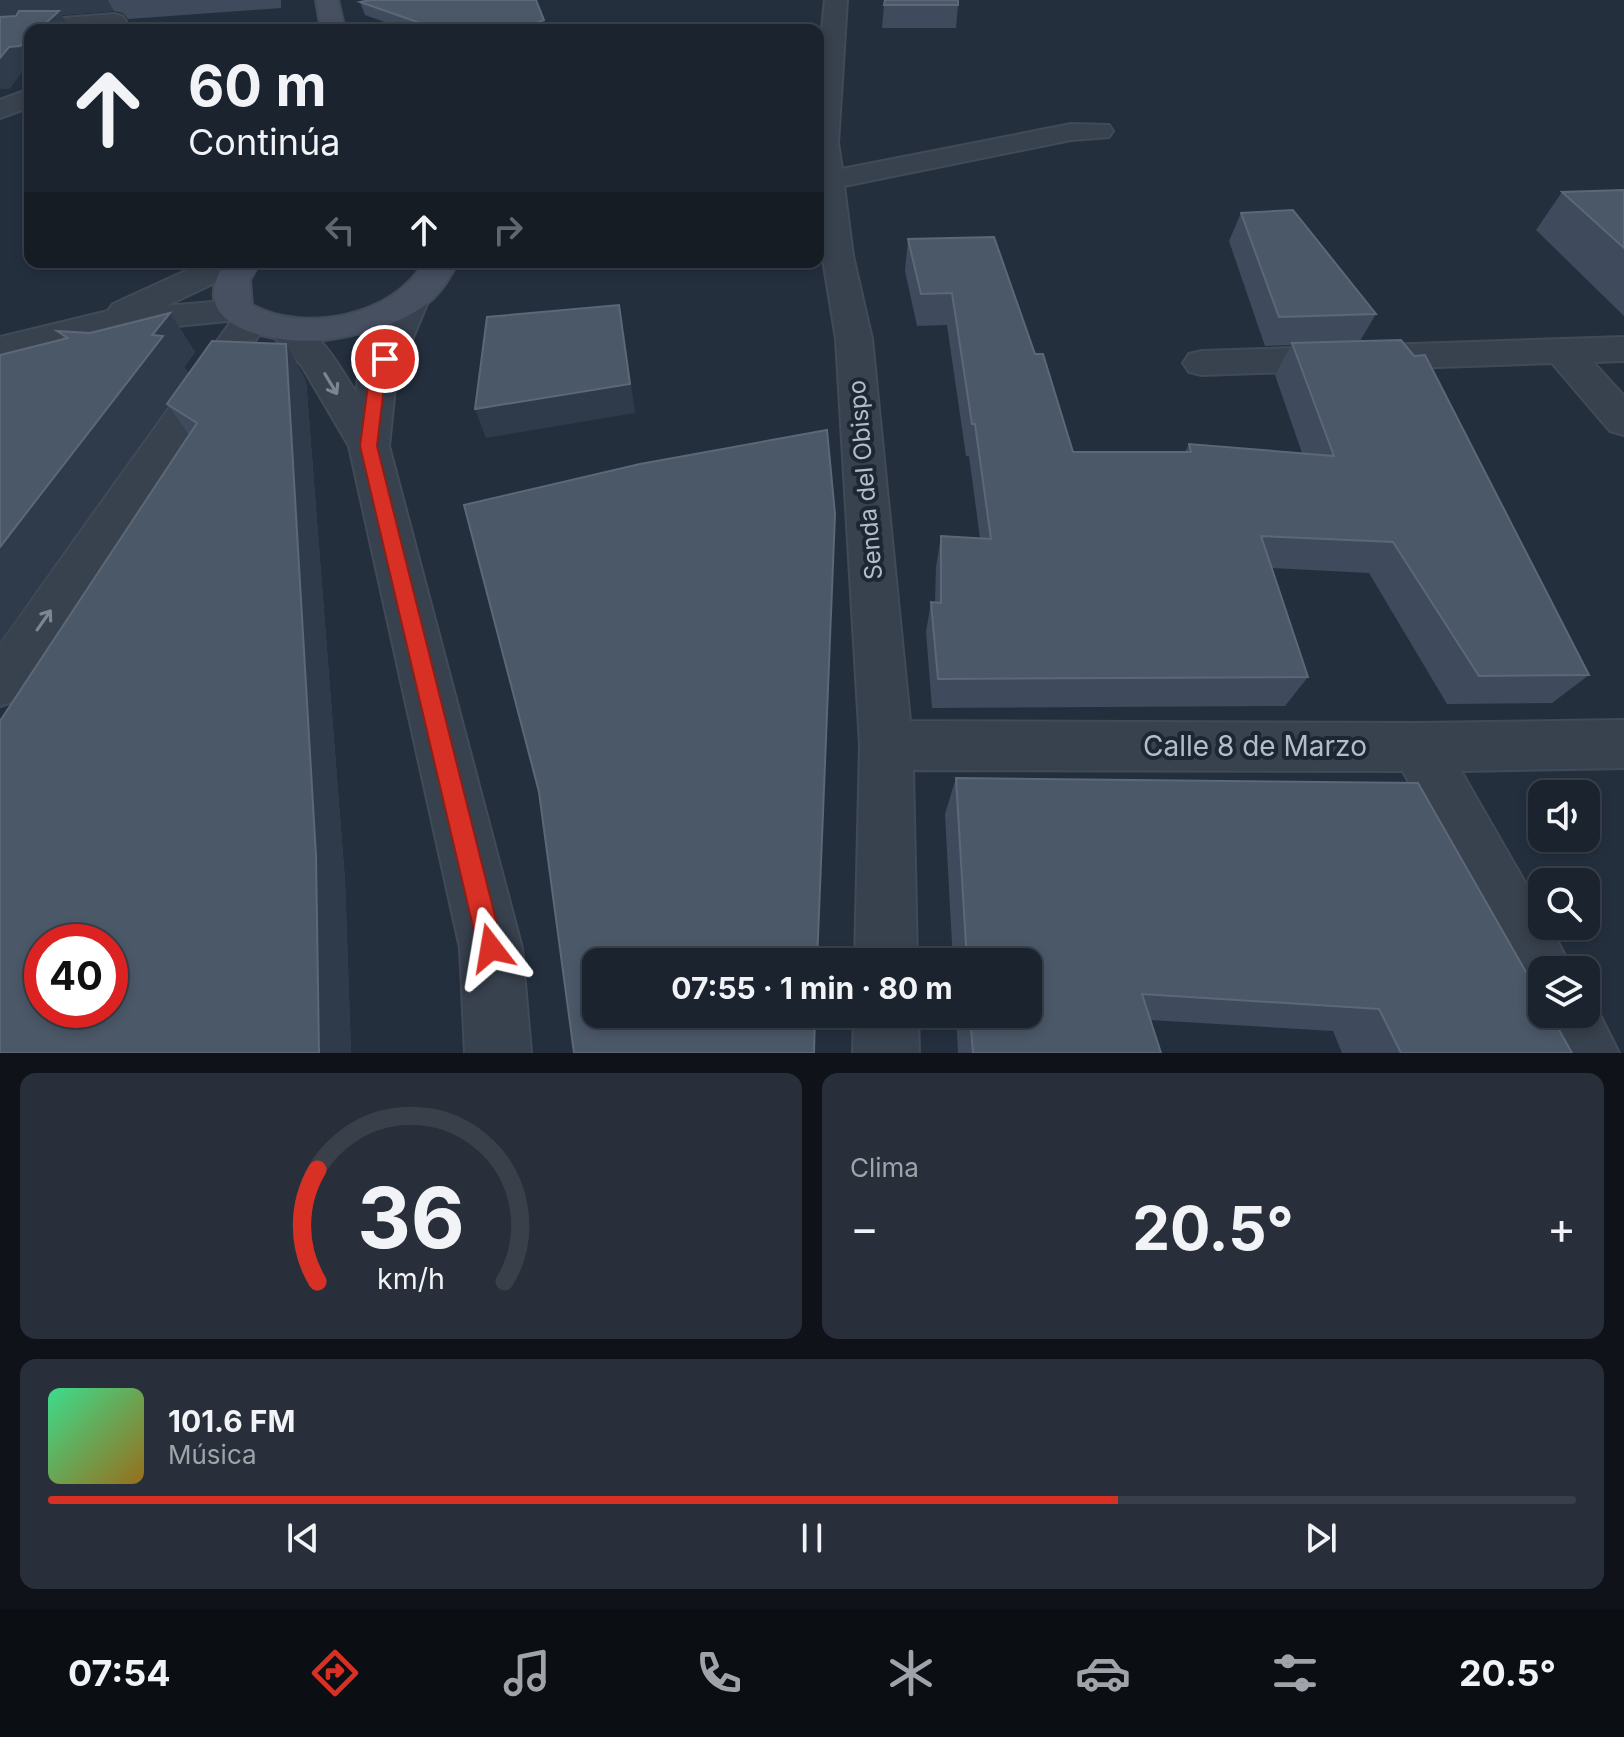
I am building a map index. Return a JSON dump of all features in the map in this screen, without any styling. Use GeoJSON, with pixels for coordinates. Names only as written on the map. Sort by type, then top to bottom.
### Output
{"type":"FeatureCollection","features":[{"type":"Feature","properties":{"kind":"main road"},"geometry":{"type":"LineString","coordinates":[[327,0],[332,24]]}},
{"type":"Feature","properties":{"kind":"main road"},"geometry":{"type":"LineString","coordinates":[[238,268],[229,291],[257,320],[317,330],[353,324],[385,313],[413,297],[441,268]]}},
{"type":"Feature","properties":{"kind":"street"},"geometry":{"type":"LineString","coordinates":[[112,24],[135,0]]}},
{"type":"Feature","properties":{"kind":"street","name":"Senda del Obispo"},"geometry":{"type":"LineString","coordinates":[[824,143],[836,0]]}},
{"type":"Feature","properties":{"kind":"street"},"geometry":{"type":"LineString","coordinates":[[0,30],[24,29]]}},
{"type":"Feature","properties":{"kind":"street"},"geometry":{"type":"LineString","coordinates":[[0,110],[24,100]]}},
{"type":"Feature","properties":{"kind":"street"},"geometry":{"type":"LineString","coordinates":[[824,178],[1071,132],[1099,131]]}},
{"type":"Feature","properties":{"kind":"street","name":"Senda del Obispo"},"geometry":{"type":"LineString","coordinates":[[824,184],[854,339],[886,745],[886,948]]}},
{"type":"Feature","properties":{"kind":"street"},"geometry":{"type":"LineString","coordinates":[[0,349],[105,322],[219,268]]}},
{"type":"Feature","properties":{"kind":"street"},"geometry":{"type":"LineString","coordinates":[[369,446],[377,378],[413,297]]}},
{"type":"Feature","properties":{"kind":"street"},"geometry":{"type":"LineString","coordinates":[[105,322],[257,320],[316,359],[369,446],[491,948],[498,1053]]}},
{"type":"Feature","properties":{"kind":"street"},"geometry":{"type":"LineString","coordinates":[[0,684],[257,320]]}},
{"type":"Feature","properties":{"kind":"street"},"geometry":{"type":"LineString","coordinates":[[1202,363],[1624,349]]}},
{"type":"Feature","properties":{"kind":"street"},"geometry":{"type":"LineString","coordinates":[[1563,352],[1624,421]]}},
{"type":"Feature","properties":{"kind":"street","name":"Calle 8 de Marzo"},"geometry":{"type":"LineString","coordinates":[[886,745],[1418,747],[1624,744]]}},
{"type":"Feature","properties":{"kind":"street"},"geometry":{"type":"LineString","coordinates":[[1418,747],[1533,956]]}},
{"type":"Feature","properties":{"kind":"street"},"geometry":{"type":"LineString","coordinates":[[886,1028],[886,1053]]}},
{"type":"Feature","properties":{"kind":"street"},"geometry":{"type":"LineString","coordinates":[[1573,1028],[1586,1053]]}},
{"type":"Feature","properties":{"kind":"building"},"geometry":{"type":"Polygon","coordinates":[[[536,0],[544,20],[534,24],[423,24],[360,2],[536,0]]]}},
{"type":"Feature","properties":{"kind":"building"},"geometry":{"type":"Polygon","coordinates":[[[885,0],[958,0],[958,5],[884,5],[885,0]]]}},
{"type":"Feature","properties":{"kind":"building"},"geometry":{"type":"Polygon","coordinates":[[[19,11],[59,11],[45,24],[24,24],[24,42],[9,47],[0,58],[0,17],[16,16],[19,11]]]}},
{"type":"Feature","properties":{"kind":"building"},"geometry":{"type":"Polygon","coordinates":[[[1624,190],[1624,248],[1562,192],[1624,190]]]}},
{"type":"Feature","properties":{"kind":"building"},"geometry":{"type":"Polygon","coordinates":[[[1293,210],[1376,314],[1279,317],[1241,213],[1293,210]]]}},
{"type":"Feature","properties":{"kind":"building"},"geometry":{"type":"Polygon","coordinates":[[[994,237],[1035,354],[1043,354],[1073,452],[1191,452],[1189,444],[1334,456],[1292,343],[1401,340],[1414,356],[1425,355],[1589,675],[1479,676],[1393,542],[1261,536],[1308,677],[938,679],[931,602],[941,603],[941,536],[991,539],[952,293],[921,294],[908,239],[994,237]]]}},
{"type":"Feature","properties":{"kind":"building"},"geometry":{"type":"Polygon","coordinates":[[[619,305],[630,384],[475,409],[487,317],[619,305]]]}},
{"type":"Feature","properties":{"kind":"building"},"geometry":{"type":"Polygon","coordinates":[[[170,313],[152,335],[163,336],[0,547],[0,355],[68,338],[57,331],[90,333],[170,313]]]}},
{"type":"Feature","properties":{"kind":"building"},"geometry":{"type":"Polygon","coordinates":[[[212,341],[286,344],[316,856],[319,1053],[0,1053],[0,721],[197,423],[167,404],[212,341]]]}},
{"type":"Feature","properties":{"kind":"building"},"geometry":{"type":"Polygon","coordinates":[[[827,430],[835,514],[818,948],[582,948],[582,1028],[815,1028],[814,1053],[574,1053],[539,792],[464,505],[640,464],[827,430]]]}},
{"type":"Feature","properties":{"kind":"building"},"geometry":{"type":"Polygon","coordinates":[[[956,778],[1418,783],[1528,976],[1528,1028],[1558,1028],[1572,1053],[1401,1053],[1379,1009],[1142,994],[1161,1053],[973,1053],[971,1028],[1042,1028],[1042,948],[966,948],[956,778]]]}},
{"type":"Feature","properties":{"kind":"route"},"geometry":{"type":"LineString","coordinates":[[385,359],[377,378],[369,446],[491,948]]}}]}
